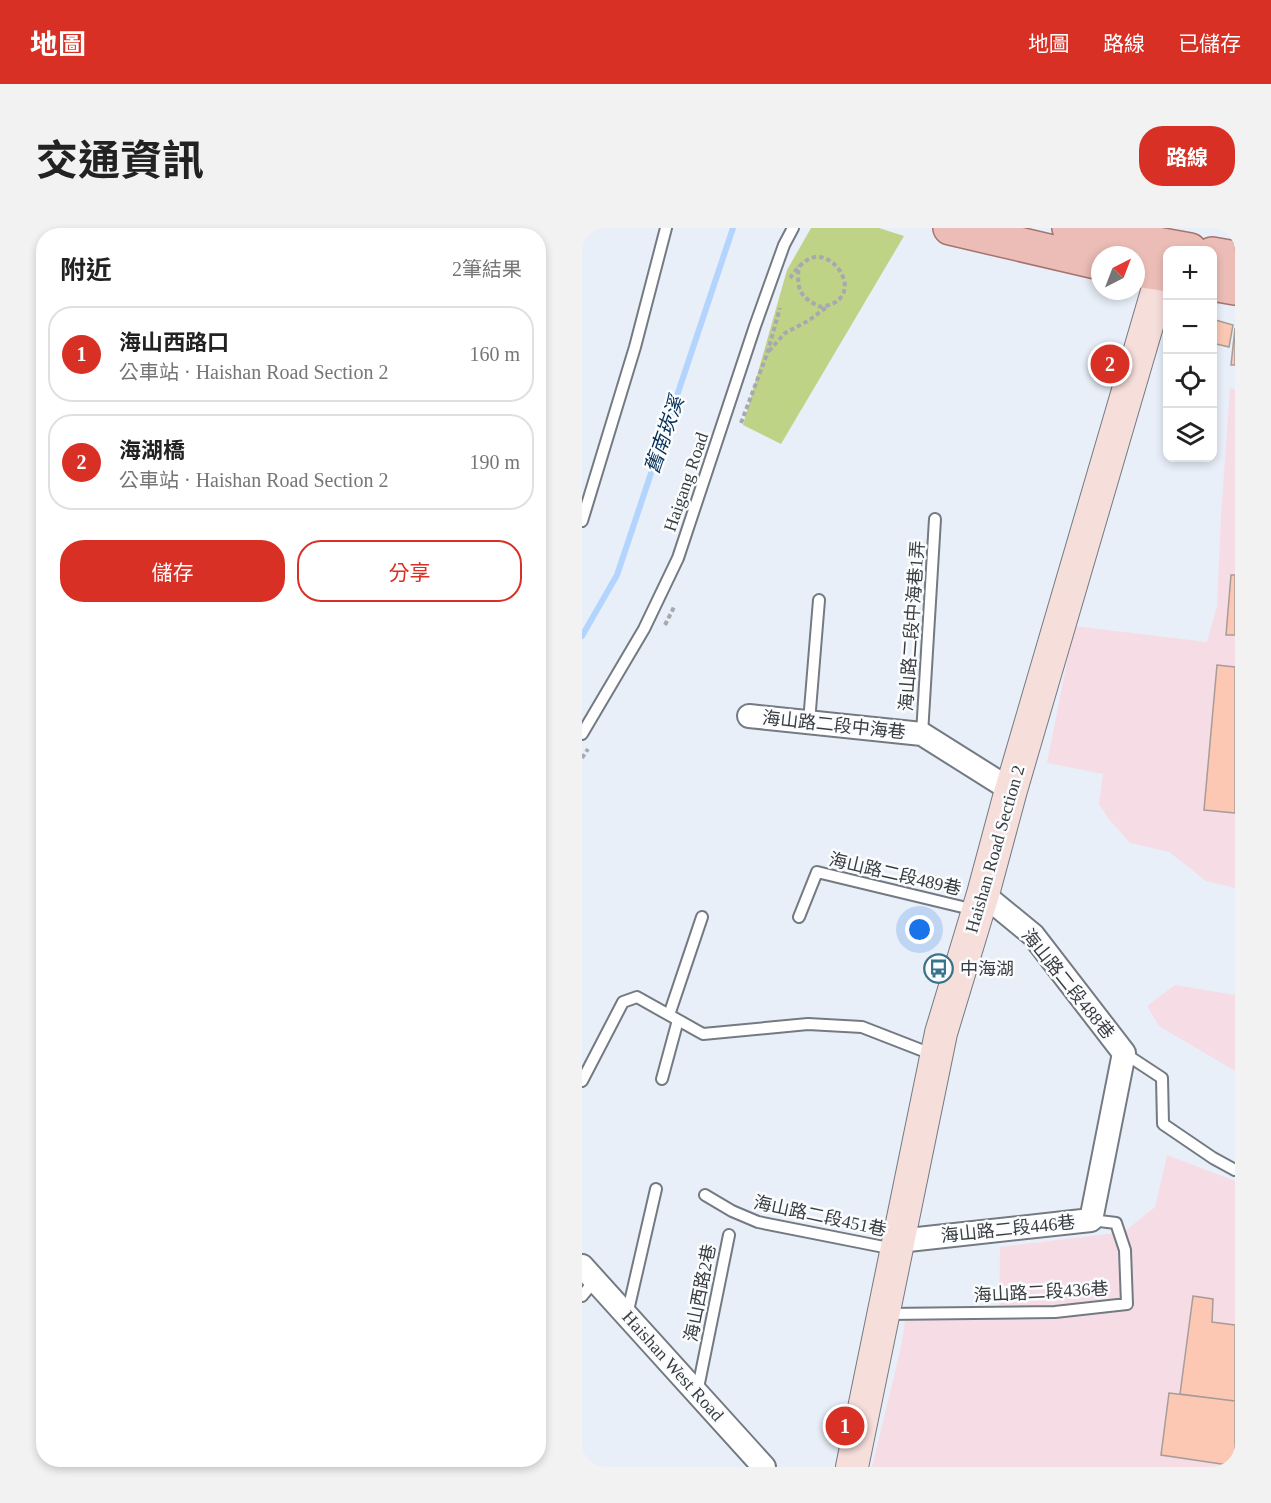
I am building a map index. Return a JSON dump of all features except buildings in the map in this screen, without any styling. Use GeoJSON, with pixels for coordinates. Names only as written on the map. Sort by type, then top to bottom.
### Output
{"type":"FeatureCollection","features":[{"type":"Feature","properties":{"kind":"main road"},"geometry":{"type":"LineString","coordinates":[[950,228],[1091,261]]}},
{"type":"Feature","properties":{"kind":"main road"},"geometry":{"type":"LineString","coordinates":[[1070,228],[1163,255]]}},
{"type":"Feature","properties":{"kind":"main road"},"geometry":{"type":"LineString","coordinates":[[1217,256],[1235,258]]}},
{"type":"Feature","properties":{"kind":"main road","name":"Haishan Road Section 2"},"geometry":{"type":"LineString","coordinates":[[852,1467],[943,1025],[1163,270]]}},
{"type":"Feature","properties":{"kind":"main road"},"geometry":{"type":"LineString","coordinates":[[1217,285],[1235,288]]}},
{"type":"Feature","properties":{"kind":"street","name":"海山路二段中海巷"},"geometry":{"type":"LineString","coordinates":[[749,716],[922,734],[1011,790]]}},
{"type":"Feature","properties":{"kind":"street","name":"海山路二段488巷"},"geometry":{"type":"LineString","coordinates":[[980,902],[1033,935],[1124,1053]]}},
{"type":"Feature","properties":{"kind":"street","name":"海山路二段446巷"},"geometry":{"type":"LineString","coordinates":[[898,1245],[1091,1220],[1124,1053]]}},
{"type":"Feature","properties":{"kind":"street","name":"Haishan West Road"},"geometry":{"type":"LineString","coordinates":[[586,1281],[627,1316],[764,1467]]}},
{"type":"Feature","properties":{"kind":"lane"},"geometry":{"type":"LineString","coordinates":[[582,521],[635,347],[666,228]]}},
{"type":"Feature","properties":{"kind":"lane","name":"Haigang Road"},"geometry":{"type":"LineString","coordinates":[[582,734],[644,629],[678,558],[755,326],[784,245],[793,228]]}},
{"type":"Feature","properties":{"kind":"lane","name":"海山路二段中海巷1弄"},"geometry":{"type":"LineString","coordinates":[[922,734],[935,519]]}},
{"type":"Feature","properties":{"kind":"lane"},"geometry":{"type":"LineString","coordinates":[[808,722],[819,600]]}},
{"type":"Feature","properties":{"kind":"lane","name":"海山路二段489巷"},"geometry":{"type":"LineString","coordinates":[[799,917],[817,872],[980,902]]}},
{"type":"Feature","properties":{"kind":"lane"},"geometry":{"type":"LineString","coordinates":[[662,1079],[673,1018],[702,917]]}},
{"type":"Feature","properties":{"kind":"lane"},"geometry":{"type":"LineString","coordinates":[[582,1082],[624,1002],[637,997],[703,1034],[808,1024],[861,1027],[936,1056]]}},
{"type":"Feature","properties":{"kind":"lane"},"geometry":{"type":"LineString","coordinates":[[1124,1053],[1162,1078],[1163,1124],[1235,1170]]}},
{"type":"Feature","properties":{"kind":"lane"},"geometry":{"type":"LineString","coordinates":[[627,1316],[656,1189]]}},
{"type":"Feature","properties":{"kind":"lane","name":"海山路二段451巷"},"geometry":{"type":"LineString","coordinates":[[705,1195],[732,1212],[758,1222],[898,1245]]}},
{"type":"Feature","properties":{"kind":"lane","name":"海山路二段436巷"},"geometry":{"type":"LineString","coordinates":[[884,1314],[1056,1312],[1127,1304],[1125,1250],[1116,1222],[1091,1220]]}},
{"type":"Feature","properties":{"kind":"lane","name":"海山西路2巷"},"geometry":{"type":"LineString","coordinates":[[697,1393],[729,1235]]}},
{"type":"Feature","properties":{"kind":"path"},"geometry":{"type":"LineString","coordinates":[[767,354],[785,333],[834,303],[842,296],[846,288],[845,279],[834,264],[815,257],[799,266],[797,278],[802,295],[807,301],[821,307],[828,306]]}},
{"type":"Feature","properties":{"kind":"shaded area"},"geometry":{"type":"Polygon","coordinates":[[[1230,388],[1235,389],[1235,888],[1206,881],[1169,852],[1130,843],[1099,804],[1103,774],[1047,763],[1074,626],[1207,642],[1217,606],[1230,388]]]}},
{"type":"Feature","properties":{"kind":"shaded area"},"geometry":{"type":"Polygon","coordinates":[[[1175,985],[1235,995],[1235,1071],[1159,1026],[1147,1006],[1175,985]]]}},
{"type":"Feature","properties":{"kind":"shaded area"},"geometry":{"type":"Polygon","coordinates":[[[1167,1155],[1235,1181],[1235,1467],[872,1467],[901,1347],[906,1315],[999,1314],[1000,1247],[1124,1232],[1155,1207],[1167,1155]]]}},
{"type":"Feature","properties":{"kind":"green space"},"geometry":{"type":"Polygon","coordinates":[[[811,228],[879,228],[904,236],[781,444],[743,425],[787,270],[811,228]]]}},
{"type":"Feature","properties":{"kind":"waterway","name":"舊南崁溪"},"geometry":{"type":"LineString","coordinates":[[582,636],[617,575],[733,228]]}},
{"type":"Feature","properties":{"kind":"place","name":"海湖橋"},"geometry":{"type":"Point","coordinates":[1110,364]}},
{"type":"Feature","properties":{"kind":"place","name":"中海湖"},"geometry":{"type":"Point","coordinates":[939,969]}},
{"type":"Feature","properties":{"kind":"place","name":"海山西路口"},"geometry":{"type":"Point","coordinates":[845,1426]}}]}
